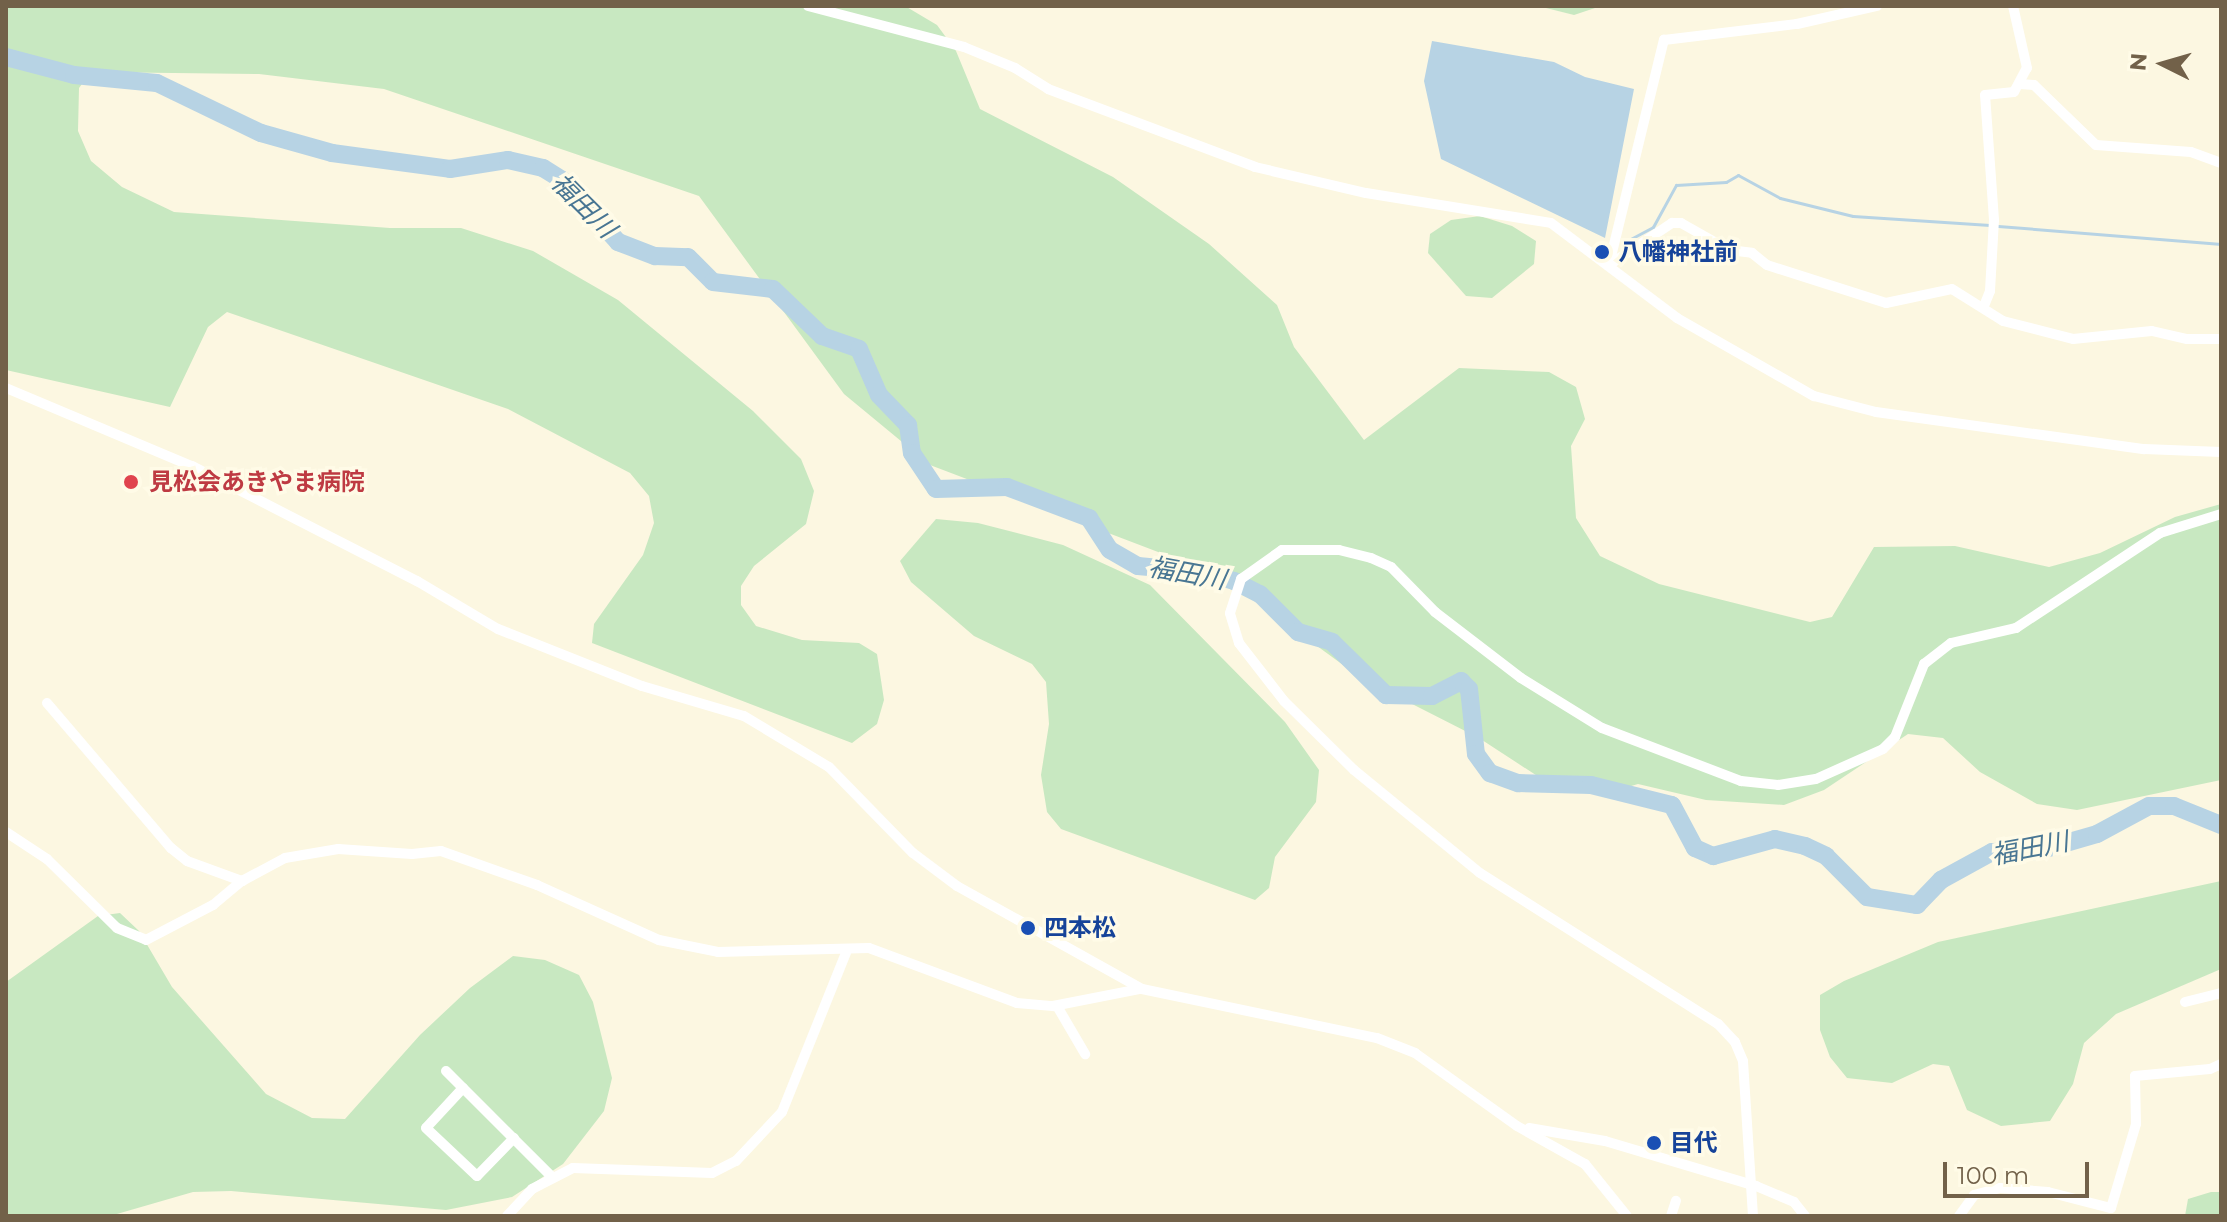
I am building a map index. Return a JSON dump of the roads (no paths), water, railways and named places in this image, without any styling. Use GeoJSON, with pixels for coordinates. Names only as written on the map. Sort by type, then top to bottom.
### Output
{"type":"FeatureCollection","features":[{"type":"Feature","properties":{"kind":"street"},"geometry":{"type":"LineString","coordinates":[[808,6],[964,47],[1062,94],[1255,167],[1366,193],[1551,223],[1677,318],[1814,396],[1876,412],[2144,449],[2221,452]]}},
{"type":"Feature","properties":{"kind":"street"},"geometry":{"type":"LineString","coordinates":[[1609,265],[1664,40],[1797,24],[1877,6]]}},
{"type":"Feature","properties":{"kind":"street"},"geometry":{"type":"LineString","coordinates":[[1984,306],[1994,220],[1985,95],[2014,92],[2027,68],[2024,39],[2013,6]]}},
{"type":"Feature","properties":{"kind":"street"},"geometry":{"type":"LineString","coordinates":[[2020,84],[2034,85],[2096,145],[2191,152],[2221,163]]}},
{"type":"Feature","properties":{"kind":"street"},"geometry":{"type":"LineString","coordinates":[[1609,265],[1672,223],[1681,223],[1729,250],[1752,253],[1767,265],[1886,303],[1952,289],[1984,306],[2003,321],[2073,339],[2152,331],[2187,339],[2221,339]]}},
{"type":"Feature","properties":{"kind":"street"},"geometry":{"type":"LineString","coordinates":[[6,388],[192,466],[417,581],[498,629],[642,686],[744,716],[829,767],[913,853],[957,886],[1142,989],[1377,1038],[1415,1053],[1517,1126],[1585,1164],[1627,1216]]}},
{"type":"Feature","properties":{"kind":"street"},"geometry":{"type":"LineString","coordinates":[[1753,1216],[1743,1061],[1727,1033],[1480,873],[1354,770],[1257,669],[1239,643],[1230,613],[1241,579],[1267,557],[1305,548],[1371,558],[1391,567],[1435,612],[1521,678],[1602,728],[1741,781],[1778,785],[1816,779],[1883,749],[1895,737],[1924,664],[1951,643],[2016,628],[2160,533],[2221,514]]}},
{"type":"Feature","properties":{"kind":"street"},"geometry":{"type":"LineString","coordinates":[[47,703],[171,848],[187,861],[242,881]]}},
{"type":"Feature","properties":{"kind":"street"},"geometry":{"type":"LineString","coordinates":[[6,832],[47,859],[117,928],[146,940],[213,905],[242,881],[285,858],[338,849],[412,854],[441,851],[537,885],[659,940],[718,952],[869,948],[1017,1003],[1057,1006],[1142,989]]}},
{"type":"Feature","properties":{"kind":"street"},"geometry":{"type":"LineString","coordinates":[[507,1216],[551,1176],[573,1168],[712,1173],[736,1161],[782,1112],[847,950]]}},
{"type":"Feature","properties":{"kind":"street"},"geometry":{"type":"LineString","coordinates":[[2185,1002],[2221,993]]}},
{"type":"Feature","properties":{"kind":"street"},"geometry":{"type":"LineString","coordinates":[[1057,1006],[1085,1054]]}},
{"type":"Feature","properties":{"kind":"street"},"geometry":{"type":"LineString","coordinates":[[1959,1216],[1964,1202],[1974,1195],[2000,1188],[2048,1192],[2111,1208],[2136,1124],[2135,1076],[2221,1064]]}},
{"type":"Feature","properties":{"kind":"street"},"geometry":{"type":"LineString","coordinates":[[446,1071],[551,1176]]}},
{"type":"Feature","properties":{"kind":"street"},"geometry":{"type":"LineString","coordinates":[[463,1088],[426,1128],[477,1176],[514,1138]]}},
{"type":"Feature","properties":{"kind":"street"},"geometry":{"type":"LineString","coordinates":[[1517,1126],[1605,1141],[1794,1202],[1805,1216]]}},
{"type":"Feature","properties":{"kind":"street"},"geometry":{"type":"LineString","coordinates":[[1671,1216],[1676,1201]]}},
{"type":"Feature","properties":{"kind":"water"},"geometry":{"type":"Polygon","coordinates":[[[1432,41],[1554,62],[1585,77],[1634,89],[1605,238],[1441,159],[1424,81],[1432,41]]]}},
{"type":"Feature","properties":{"kind":"waterway","name":"福田川"},"geometry":{"type":"LineString","coordinates":[[6,57],[74,75],[157,83],[261,133],[332,153],[450,169],[508,160],[543,168],[562,180],[618,242],[655,256],[688,257],[713,282],[773,289],[822,336],[859,349],[879,395],[908,425],[912,453],[936,489],[1007,487],[1089,518],[1110,550],[1138,566],[1203,572],[1234,581],[1260,594],[1298,632],[1332,642],[1386,695],[1432,696],[1461,681],[1469,689],[1476,754],[1490,773],[1518,783],[1591,785],[1672,805],[1695,848],[1713,856],[1775,839],[1805,846],[1826,856],[1867,897],[1917,905],[1941,880],[1992,852],[2038,851],[2097,834],[2149,806],[2174,806],[2221,825]]}},
{"type":"Feature","properties":{"kind":"waterway"},"geometry":{"type":"LineString","coordinates":[[1623,243],[1653,227],[1676,185],[1726,182],[1738,175],[1780,198],[1853,216],[1990,225]]}},
{"type":"Feature","properties":{"kind":"waterway"},"geometry":{"type":"LineString","coordinates":[[1998,226],[2221,244]]}},
{"type":"Feature","properties":{"kind":"place","name":"八幡神社前"},"geometry":{"type":"Point","coordinates":[1602,252]}},
{"type":"Feature","properties":{"kind":"place","name":"見松会あきやま病院"},"geometry":{"type":"Point","coordinates":[131,482]}},
{"type":"Feature","properties":{"kind":"place","name":"四本松"},"geometry":{"type":"Point","coordinates":[1028,928]}},
{"type":"Feature","properties":{"kind":"place","name":"目代"},"geometry":{"type":"Point","coordinates":[1654,1143]}}]}
